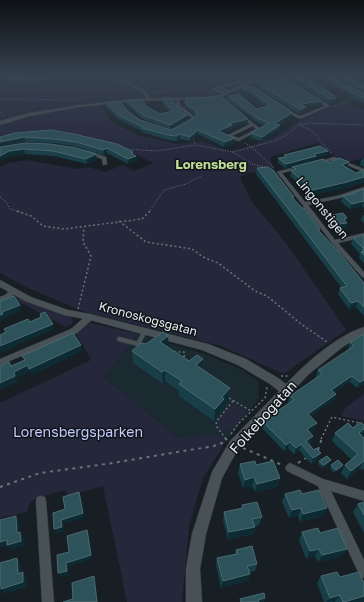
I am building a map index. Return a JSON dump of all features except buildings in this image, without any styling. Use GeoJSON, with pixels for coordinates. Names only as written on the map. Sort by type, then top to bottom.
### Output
{"type":"FeatureCollection","features":[{"type":"Feature","properties":{"kind":"street"},"geometry":{"type":"LineString","coordinates":[[0,123],[53,110],[99,104],[128,103]]}},
{"type":"Feature","properties":{"kind":"street"},"geometry":{"type":"LineString","coordinates":[[178,103],[194,118],[194,120],[183,126]]}},
{"type":"Feature","properties":{"kind":"street"},"geometry":{"type":"LineString","coordinates":[[280,107],[300,118],[328,106],[323,103]]}},
{"type":"Feature","properties":{"kind":"street"},"geometry":{"type":"LineString","coordinates":[[238,113],[259,129],[240,140],[231,137],[230,134],[252,125]]}},
{"type":"Feature","properties":{"kind":"street"},"geometry":{"type":"LineString","coordinates":[[81,150],[104,158],[105,164]]}},
{"type":"Feature","properties":{"kind":"street"},"geometry":{"type":"LineString","coordinates":[[277,171],[334,158],[364,171]]}},
{"type":"Feature","properties":{"kind":"street","name":"Lingonstigen"},"geometry":{"type":"LineString","coordinates":[[277,171],[334,242],[364,276]]}},
{"type":"Feature","properties":{"kind":"street"},"geometry":{"type":"LineString","coordinates":[[304,204],[338,197],[364,189]]}},
{"type":"Feature","properties":{"kind":"street"},"geometry":{"type":"LineString","coordinates":[[334,242],[364,235]]}},
{"type":"Feature","properties":{"kind":"street","name":"Kronoskogsgatan"},"geometry":{"type":"LineString","coordinates":[[0,283],[14,292],[67,313],[90,317],[143,334],[204,347],[229,357],[259,372],[285,390]]}},
{"type":"Feature","properties":{"kind":"street"},"geometry":{"type":"LineString","coordinates":[[0,300],[14,292]]}},
{"type":"Feature","properties":{"kind":"street"},"geometry":{"type":"LineString","coordinates":[[0,362],[74,330],[90,317]]}},
{"type":"Feature","properties":{"kind":"street","name":"Folkebogatan"},"geometry":{"type":"LineString","coordinates":[[194,602],[193,569],[199,534],[216,476],[234,445],[285,390],[324,355],[364,331]]}},
{"type":"Feature","properties":{"kind":"street"},"geometry":{"type":"LineString","coordinates":[[290,468],[322,483],[364,496]]}},
{"type":"Feature","properties":{"kind":"street"},"geometry":{"type":"LineString","coordinates":[[322,483],[364,572]]}},
{"type":"Feature","properties":{"kind":"street"},"geometry":{"type":"LineString","coordinates":[[41,502],[48,602]]}},
{"type":"Feature","properties":{"kind":"lane"},"geometry":{"type":"LineString","coordinates":[[119,339],[138,344],[143,334]]}},
{"type":"Feature","properties":{"kind":"lane"},"geometry":{"type":"LineString","coordinates":[[143,334],[147,342]]}},
{"type":"Feature","properties":{"kind":"path"},"geometry":{"type":"LineString","coordinates":[[334,158],[330,151],[311,130],[300,125],[309,123],[364,125]]}},
{"type":"Feature","properties":{"kind":"path"},"geometry":{"type":"LineString","coordinates":[[188,137],[196,142],[195,145]]}},
{"type":"Feature","properties":{"kind":"path"},"geometry":{"type":"LineString","coordinates":[[240,140],[253,148],[277,171]]}},
{"type":"Feature","properties":{"kind":"path"},"geometry":{"type":"LineString","coordinates":[[233,152],[252,164],[277,171]]}},
{"type":"Feature","properties":{"kind":"path"},"geometry":{"type":"LineString","coordinates":[[0,197],[6,202],[10,209],[32,216],[44,226],[64,229],[84,227],[142,219],[149,213],[164,190],[186,184],[201,176]]}},
{"type":"Feature","properties":{"kind":"path"},"geometry":{"type":"LineString","coordinates":[[119,221],[127,225],[138,238],[146,242],[192,249],[203,257],[218,263],[255,291],[267,296],[301,324],[331,345]]}},
{"type":"Feature","properties":{"kind":"path"},"geometry":{"type":"LineString","coordinates":[[76,314],[91,256],[82,242],[84,227]]}},
{"type":"Feature","properties":{"kind":"path"},"geometry":{"type":"LineString","coordinates":[[171,354],[177,351],[184,352],[185,356],[180,360]]}},
{"type":"Feature","properties":{"kind":"path"},"geometry":{"type":"LineString","coordinates":[[225,395],[251,412]]}},
{"type":"Feature","properties":{"kind":"path"},"geometry":{"type":"LineString","coordinates":[[0,487],[19,479],[40,473],[106,464],[214,446],[228,442],[217,427],[216,422],[234,401]]}},
{"type":"Feature","properties":{"kind":"path"},"geometry":{"type":"LineString","coordinates":[[313,454],[318,450],[322,437],[332,417],[364,424]]}},
{"type":"Feature","properties":{"kind":"path"},"geometry":{"type":"LineString","coordinates":[[234,445],[290,468],[307,457]]}},
{"type":"Feature","properties":{"kind":"shaded area"},"geometry":{"type":"Polygon","coordinates":[[[138,334],[208,355],[242,370],[258,381],[259,398],[223,446],[203,478],[179,438],[104,377],[138,334]]]}},
{"type":"Feature","properties":{"kind":"green space"},"geometry":{"type":"Polygon","coordinates":[[[0,103],[95,103],[84,104],[0,121],[0,103]]]}},
{"type":"Feature","properties":{"kind":"green space"},"geometry":{"type":"Polygon","coordinates":[[[338,103],[348,103],[364,110],[364,158],[350,162],[336,157],[317,143],[270,157],[274,170],[248,173],[240,177],[252,202],[286,243],[346,330],[284,374],[221,346],[82,311],[26,287],[0,273],[0,167],[8,163],[27,160],[77,169],[89,167],[105,172],[123,165],[134,171],[153,163],[117,145],[62,132],[37,131],[0,136],[0,125],[42,114],[100,105],[111,122],[140,136],[178,144],[203,141],[229,151],[245,148],[277,136],[297,122],[338,103]]]}},
{"type":"Feature","properties":{"kind":"green space"},"geometry":{"type":"Polygon","coordinates":[[[18,298],[69,316],[73,320],[72,324],[66,327],[14,299],[18,298]]]}},
{"type":"Feature","properties":{"kind":"green space","name":"Lorensbergsparken"},"geometry":{"type":"Polygon","coordinates":[[[90,323],[138,334],[104,377],[179,438],[220,434],[223,446],[203,478],[189,526],[182,602],[127,602],[103,486],[67,496],[66,490],[36,498],[29,504],[27,512],[0,518],[0,403],[91,360],[76,333],[90,323]]]}},
{"type":"Feature","properties":{"kind":"green space"},"geometry":{"type":"Polygon","coordinates":[[[364,394],[364,421],[341,416],[346,407],[364,394]]]}},
{"type":"Feature","properties":{"kind":"green space"},"geometry":{"type":"Polygon","coordinates":[[[233,404],[247,412],[229,432],[224,431],[219,427],[218,420],[233,404]]]}},
{"type":"Feature","properties":{"kind":"district","name":"Lorensberg"},"geometry":{"type":"Point","coordinates":[211,164]}}]}
